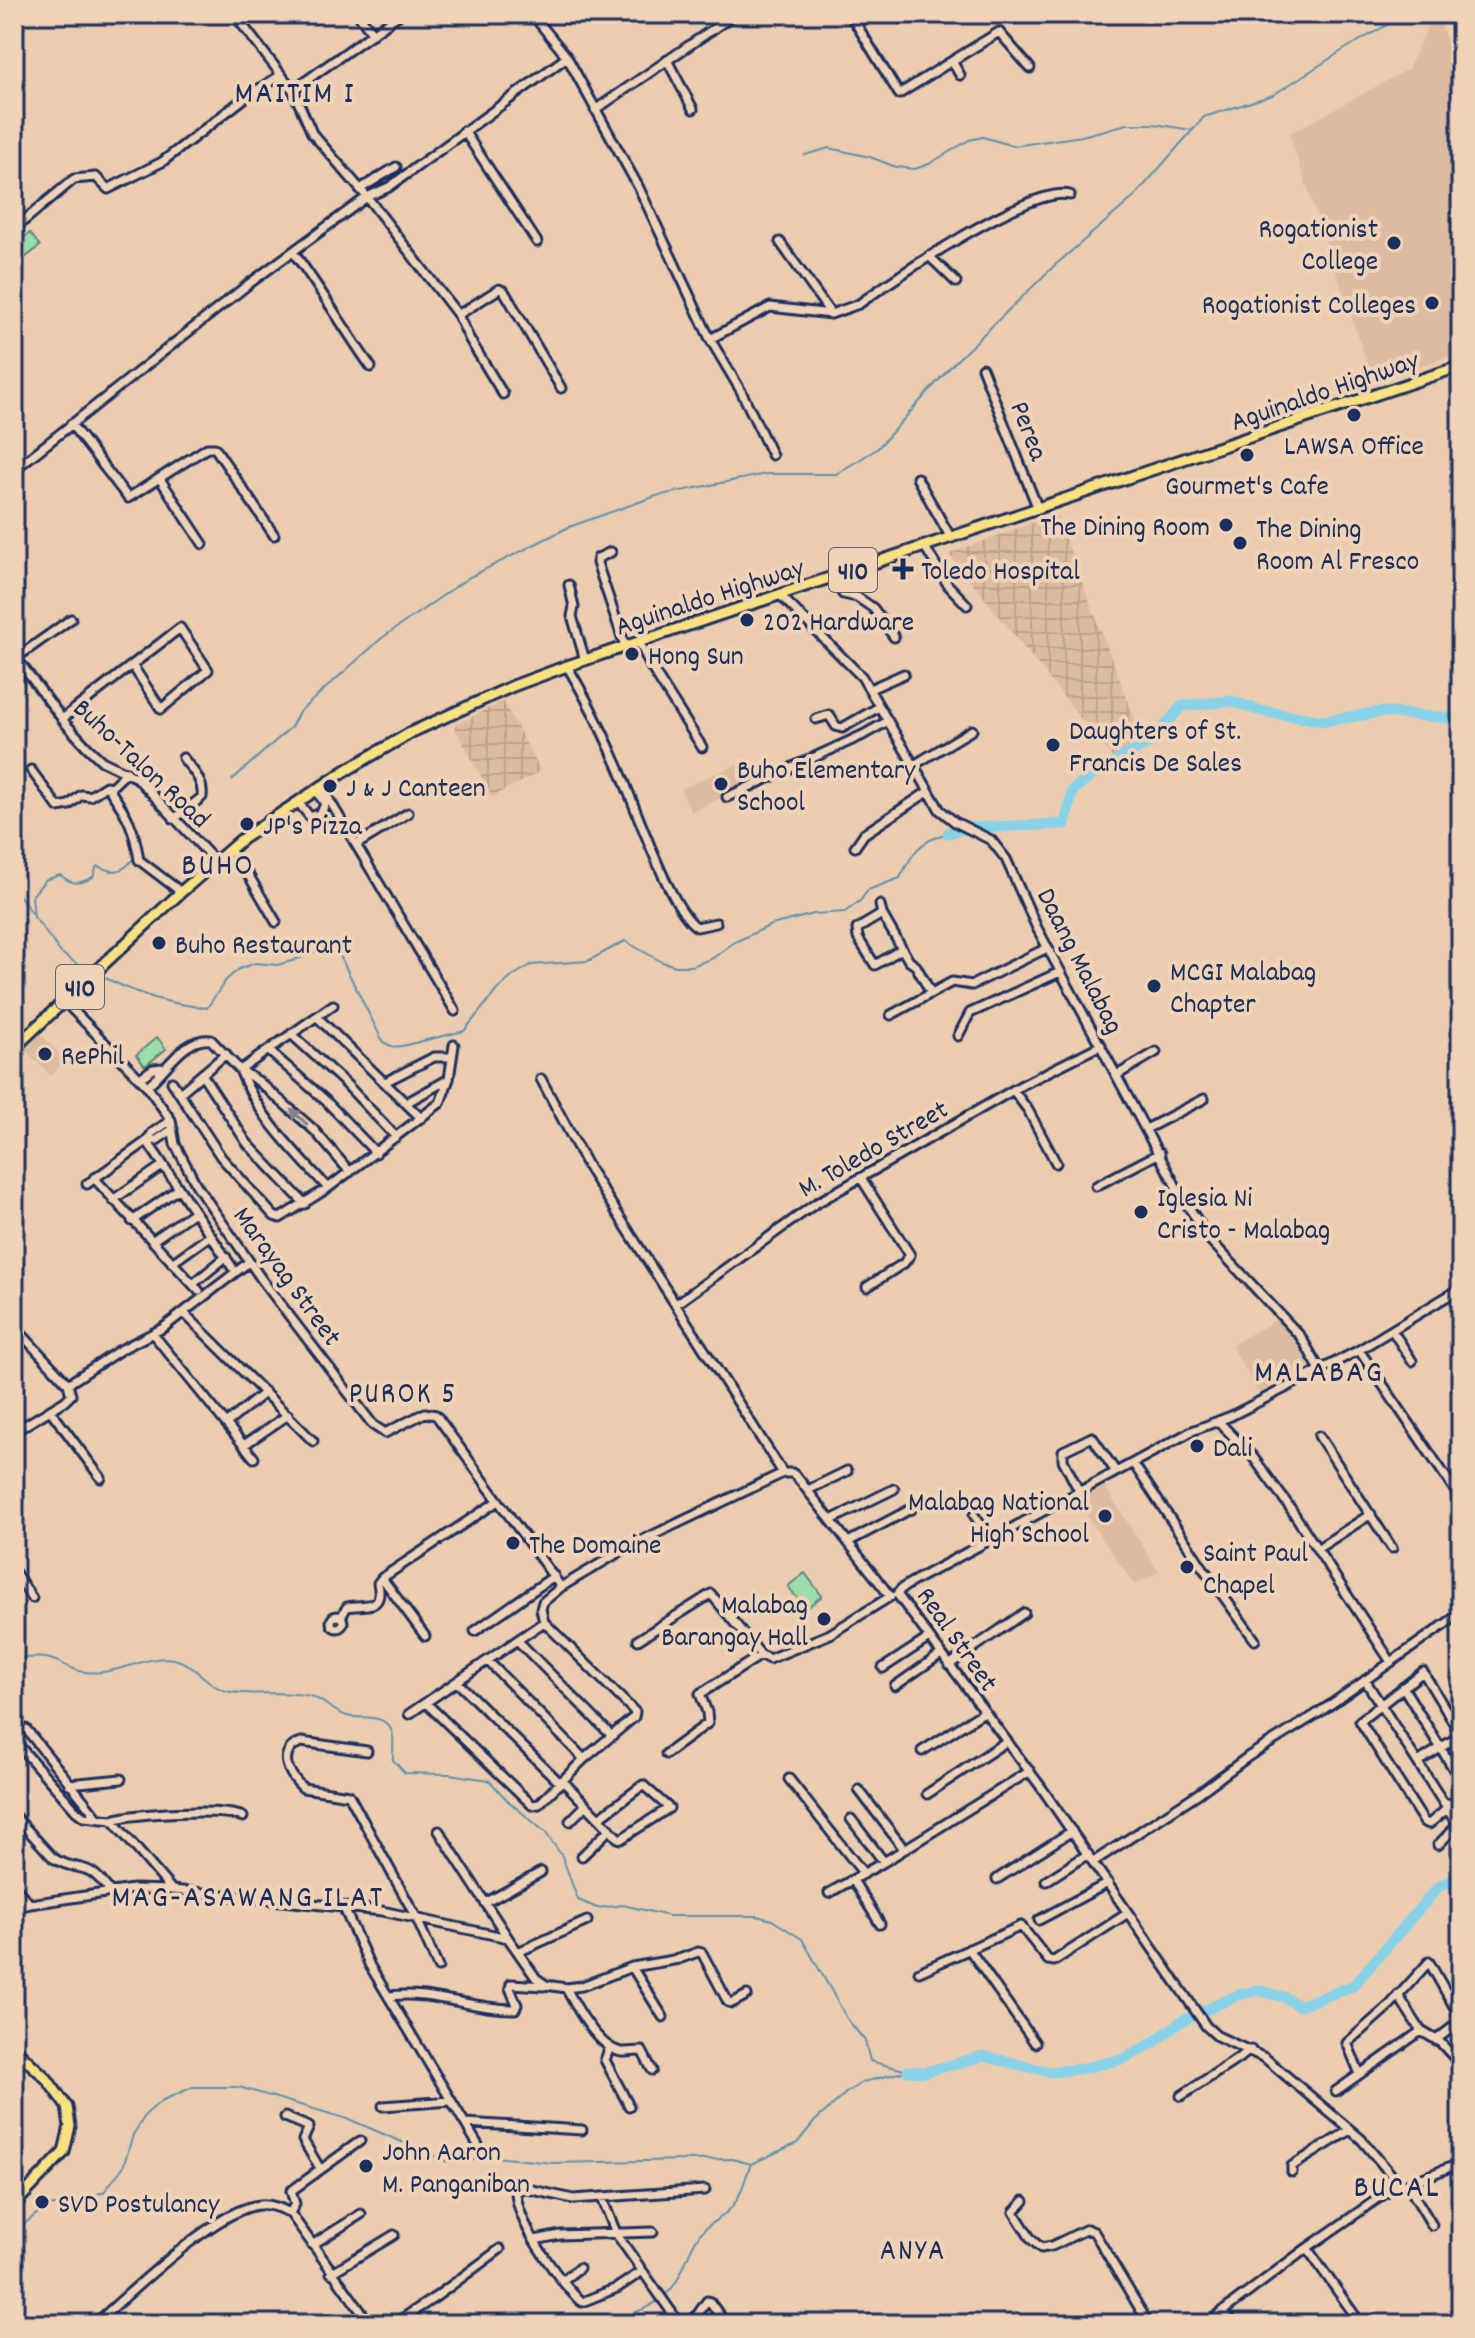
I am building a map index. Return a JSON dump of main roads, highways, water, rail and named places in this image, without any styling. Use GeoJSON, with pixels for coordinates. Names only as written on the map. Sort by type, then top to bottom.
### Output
{"type":"FeatureCollection","features":[{"type":"Feature","properties":{"kind":"main road","name":"Aguinaldo Highway"},"geometry":{"type":"LineString","coordinates":[[146,927],[215,861],[318,788],[412,732],[521,683],[1461,366]]}},
{"type":"Feature","properties":{"kind":"main road","name":"Aguinaldo Highway"},"geometry":{"type":"LineString","coordinates":[[14,1048],[146,927],[267,823]]}},
{"type":"Feature","properties":{"kind":"main road"},"geometry":{"type":"LineString","coordinates":[[14,2048],[47,2079],[67,2107],[70,2126],[64,2152],[14,2205]]}},
{"type":"Feature","properties":{"kind":"waterway"},"geometry":{"type":"LineString","coordinates":[[232,780],[291,727],[299,712],[382,638],[468,578],[569,527],[656,496],[766,474],[836,474],[877,449],[954,363],[1054,266],[1133,198],[1204,117],[1273,95],[1406,14]]}},
{"type":"Feature","properties":{"kind":"waterway"},"geometry":{"type":"LineString","coordinates":[[805,155],[829,148],[870,157],[896,167],[915,169],[969,140],[983,137],[1014,146],[1082,136],[1127,124],[1154,124],[1192,130]]}},
{"type":"Feature","properties":{"kind":"waterway"},"geometry":{"type":"LineString","coordinates":[[948,833],[967,828],[1065,824],[1073,790],[1098,771],[1151,742],[1182,706],[1231,701],[1261,711],[1325,721],[1381,712],[1461,719]]}},
{"type":"Feature","properties":{"kind":"waterway"},"geometry":{"type":"LineString","coordinates":[[103,977],[154,998],[207,1008],[226,980],[239,969],[256,963],[277,965],[332,948],[339,954],[383,1042],[393,1047],[402,1046],[464,1031],[497,990],[531,965],[588,961],[625,941],[662,962],[692,966],[713,958],[733,943],[771,925],[814,914],[845,912],[860,901],[868,890],[900,878],[923,844],[948,833]]}},
{"type":"Feature","properties":{"kind":"waterway"},"geometry":{"type":"LineString","coordinates":[[34,917],[32,896],[45,880],[60,875],[79,883],[93,877],[97,866],[117,871],[133,859]]}},
{"type":"Feature","properties":{"kind":"waterway"},"geometry":{"type":"LineString","coordinates":[[14,888],[32,913]]}},
{"type":"Feature","properties":{"kind":"waterway"},"geometry":{"type":"LineString","coordinates":[[35,918],[61,953],[84,969]]}},
{"type":"Feature","properties":{"kind":"waterway"},"geometry":{"type":"LineString","coordinates":[[14,1659],[46,1658],[93,1673],[156,1659],[174,1659],[223,1690],[310,1696],[347,1716],[383,1721],[391,1729],[393,1760],[405,1773],[449,1774],[489,1780],[508,1801],[545,1832],[562,1856],[578,1900],[597,1908],[623,1905],[669,1916],[757,1916],[772,1920],[802,1939],[848,2020],[865,2041],[870,2061],[908,2071]]}},
{"type":"Feature","properties":{"kind":"waterway"},"geometry":{"type":"LineString","coordinates":[[908,2071],[925,2072],[983,2056],[1050,2072],[1080,2069],[1123,2059],[1151,2044],[1182,2021],[1238,1995],[1258,1990],[1284,1997],[1299,2006],[1353,1986],[1438,1887],[1461,1876]]}},
{"type":"Feature","properties":{"kind":"waterway"},"geometry":{"type":"LineString","coordinates":[[14,2239],[19,2228],[47,2206],[70,2203],[104,2192],[123,2167],[133,2135],[146,2114],[161,2101],[193,2087],[239,2087],[351,2120],[448,2162],[494,2157],[553,2163],[732,2159],[751,2164],[797,2143],[815,2121],[863,2082],[907,2071]]}},
{"type":"Feature","properties":{"kind":"waterway"},"geometry":{"type":"LineString","coordinates":[[665,2295],[679,2276],[699,2235],[737,2200],[751,2164]]}},
{"type":"Feature","properties":{"kind":"waterway"},"geometry":{"type":"LineString","coordinates":[[613,2324],[660,2299]]}},
{"type":"Feature","properties":{"kind":"place","name":"Rogationist College"},"geometry":{"type":"Point","coordinates":[1394,243]}},
{"type":"Feature","properties":{"kind":"place","name":"Rogationist Colleges"},"geometry":{"type":"Point","coordinates":[1432,303]}},
{"type":"Feature","properties":{"kind":"place","name":"LAWSA Office"},"geometry":{"type":"Point","coordinates":[1354,415]}},
{"type":"Feature","properties":{"kind":"place","name":"Gourmet's Cafe"},"geometry":{"type":"Point","coordinates":[1247,455]}},
{"type":"Feature","properties":{"kind":"place","name":"The Dining Room"},"geometry":{"type":"Point","coordinates":[1226,525]}},
{"type":"Feature","properties":{"kind":"place","name":"The Dining Room Al Fresco"},"geometry":{"type":"Point","coordinates":[1240,543]}},
{"type":"Feature","properties":{"kind":"place","name":"Toledo Hospital"},"geometry":{"type":"Point","coordinates":[903,569]}},
{"type":"Feature","properties":{"kind":"place","name":"202 Hardware"},"geometry":{"type":"Point","coordinates":[747,620]}},
{"type":"Feature","properties":{"kind":"place","name":"Hong Sun"},"geometry":{"type":"Point","coordinates":[632,654]}},
{"type":"Feature","properties":{"kind":"place","name":"Daughters of St. Francis De Sales"},"geometry":{"type":"Point","coordinates":[1053,745]}},
{"type":"Feature","properties":{"kind":"place","name":"Buho Elementary School"},"geometry":{"type":"Point","coordinates":[721,784]}},
{"type":"Feature","properties":{"kind":"place","name":"J & J Canteen"},"geometry":{"type":"Point","coordinates":[330,786]}},
{"type":"Feature","properties":{"kind":"place","name":"JP's Pizza"},"geometry":{"type":"Point","coordinates":[247,824]}},
{"type":"Feature","properties":{"kind":"place","name":"Buho Restaurant"},"geometry":{"type":"Point","coordinates":[159,943]}},
{"type":"Feature","properties":{"kind":"place","name":"MCGI Malabag Chapter"},"geometry":{"type":"Point","coordinates":[1154,986]}},
{"type":"Feature","properties":{"kind":"place","name":"RePhil"},"geometry":{"type":"Point","coordinates":[45,1054]}},
{"type":"Feature","properties":{"kind":"place","name":"Iglesia Ni Cristo - Malabag"},"geometry":{"type":"Point","coordinates":[1141,1212]}},
{"type":"Feature","properties":{"kind":"place","name":"Dali"},"geometry":{"type":"Point","coordinates":[1197,1446]}},
{"type":"Feature","properties":{"kind":"place","name":"Malabag National High School"},"geometry":{"type":"Point","coordinates":[1105,1516]}},
{"type":"Feature","properties":{"kind":"place","name":"The Domaine"},"geometry":{"type":"Point","coordinates":[513,1543]}},
{"type":"Feature","properties":{"kind":"place","name":"Saint Paul Chapel"},"geometry":{"type":"Point","coordinates":[1187,1567]}},
{"type":"Feature","properties":{"kind":"place","name":"Malabag Barangay Hall"},"geometry":{"type":"Point","coordinates":[824,1619]}},
{"type":"Feature","properties":{"kind":"place","name":"John Aaron M. Panganiban"},"geometry":{"type":"Point","coordinates":[366,2166]}},
{"type":"Feature","properties":{"kind":"place","name":"SVD Postulancy"},"geometry":{"type":"Point","coordinates":[42,2202]}},
{"type":"Feature","properties":{"kind":"district","name":"MAITIM I"},"geometry":{"type":"Point","coordinates":[295,91]}},
{"type":"Feature","properties":{"kind":"district","name":"BUHO"},"geometry":{"type":"Point","coordinates":[218,863]}},
{"type":"Feature","properties":{"kind":"district","name":"MALABAG"},"geometry":{"type":"Point","coordinates":[1319,1370]}},
{"type":"Feature","properties":{"kind":"district","name":"PUROK 5"},"geometry":{"type":"Point","coordinates":[403,1392]}},
{"type":"Feature","properties":{"kind":"district","name":"MAG-ASAWANG ILAT"},"geometry":{"type":"Point","coordinates":[248,1895]}},
{"type":"Feature","properties":{"kind":"district","name":"BUCAL"},"geometry":{"type":"Point","coordinates":[1397,2185]}},
{"type":"Feature","properties":{"kind":"district","name":"ANYA"},"geometry":{"type":"Point","coordinates":[913,2249]}}]}
